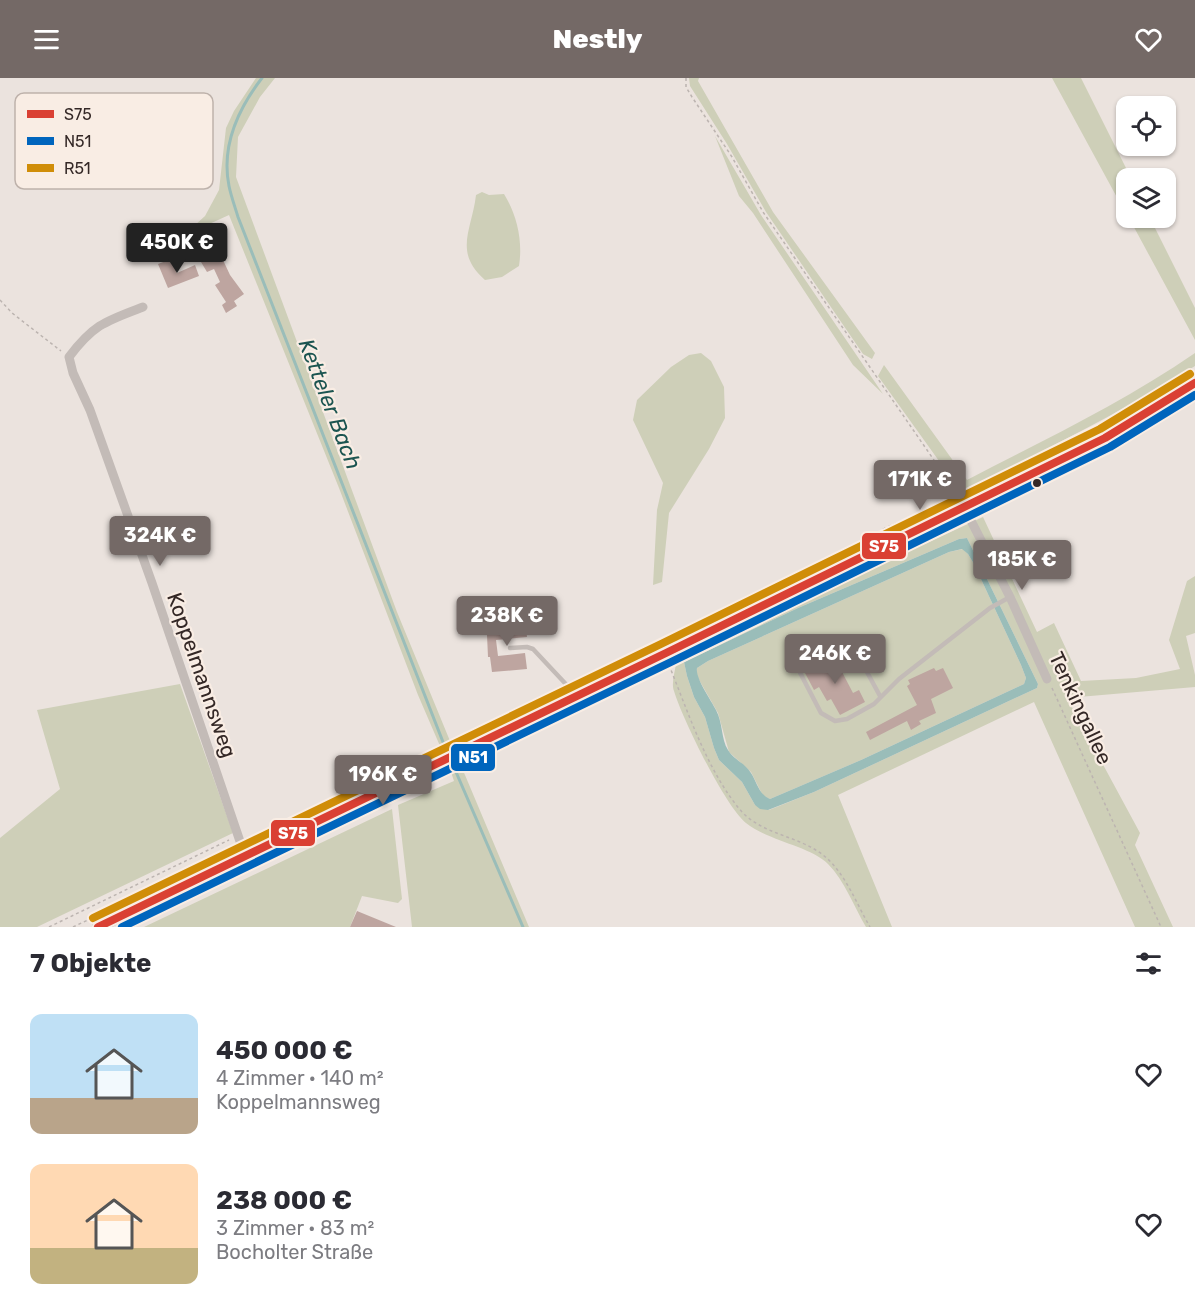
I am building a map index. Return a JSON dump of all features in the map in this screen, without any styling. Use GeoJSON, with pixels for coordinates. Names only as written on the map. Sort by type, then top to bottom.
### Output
{"type":"FeatureCollection","features":[{"type":"Feature","properties":{"kind":"main road"},"geometry":{"type":"LineString","coordinates":[[96,922],[244,856],[666,653],[961,501],[1105,438],[1195,383]]}},
{"type":"Feature","properties":{"kind":"street"},"geometry":{"type":"LineString","coordinates":[[69,357],[84,337],[103,322],[143,307]]}},
{"type":"Feature","properties":{"kind":"street","name":"Koppelmannsweg"},"geometry":{"type":"LineString","coordinates":[[69,357],[152,583],[244,856]]}},
{"type":"Feature","properties":{"kind":"street","name":"Tenkingallee"},"geometry":{"type":"LineString","coordinates":[[961,501],[1006,599],[1047,679]]}},
{"type":"Feature","properties":{"kind":"lane"},"geometry":{"type":"LineString","coordinates":[[880,696],[855,650],[823,645],[812,649],[795,663],[817,707],[828,718],[835,721],[847,719],[874,704],[899,679],[990,608],[1006,599]]}},
{"type":"Feature","properties":{"kind":"lane"},"geometry":{"type":"LineString","coordinates":[[510,648],[533,649],[577,696]]}},
{"type":"Feature","properties":{"kind":"path"},"geometry":{"type":"LineString","coordinates":[[686,78],[692,97],[732,157],[763,212],[961,501]]}},
{"type":"Feature","properties":{"kind":"path"},"geometry":{"type":"LineString","coordinates":[[0,300],[12,313],[69,357]]}},
{"type":"Feature","properties":{"kind":"path"},"geometry":{"type":"LineString","coordinates":[[1063,446],[1126,411]]}},
{"type":"Feature","properties":{"kind":"path"},"geometry":{"type":"LineString","coordinates":[[853,548],[904,519],[961,501],[969,492]]}},
{"type":"Feature","properties":{"kind":"path"},"geometry":{"type":"LineString","coordinates":[[666,653],[698,739],[730,796],[744,813],[763,828],[821,853],[837,868],[870,927]]}},
{"type":"Feature","properties":{"kind":"path","name":"Tenkingallee"},"geometry":{"type":"LineString","coordinates":[[1047,679],[1161,927]]}},
{"type":"Feature","properties":{"kind":"path"},"geometry":{"type":"LineString","coordinates":[[49,927],[238,836]]}},
{"type":"Feature","properties":{"kind":"path"},"geometry":{"type":"LineString","coordinates":[[73,927],[96,922]]}},
{"type":"Feature","properties":{"kind":"green space"},"geometry":{"type":"Polygon","coordinates":[[[256,78],[275,78],[260,97],[238,137],[236,177],[397,612],[450,741],[440,746],[229,215],[183,236],[205,216],[219,190],[226,128],[234,111],[256,78]]]}},
{"type":"Feature","properties":{"kind":"green space"},"geometry":{"type":"Polygon","coordinates":[[[689,78],[699,78],[698,81],[773,212],[875,353],[872,359],[863,354],[766,212],[690,86],[689,78]]]}},
{"type":"Feature","properties":{"kind":"green space"},"geometry":{"type":"Polygon","coordinates":[[[1052,78],[1081,78],[1116,148],[1116,156],[1120,156],[1126,168],[1116,168],[1116,196],[1052,78]]]}},
{"type":"Feature","properties":{"kind":"green space"},"geometry":{"type":"Polygon","coordinates":[[[715,136],[761,215],[883,394],[853,365],[753,213],[739,196],[715,136]]]}},
{"type":"Feature","properties":{"kind":"green space"},"geometry":{"type":"Polygon","coordinates":[[[482,192],[489,195],[504,194],[516,219],[520,247],[519,266],[502,277],[485,280],[475,270],[467,250],[476,195],[482,192]]]}},
{"type":"Feature","properties":{"kind":"green space"},"geometry":{"type":"Polygon","coordinates":[[[1134,228],[1155,228],[1195,308],[1195,340],[1134,228]]]}},
{"type":"Feature","properties":{"kind":"green space"},"geometry":{"type":"Polygon","coordinates":[[[701,353],[711,361],[724,387],[725,418],[709,449],[669,513],[662,582],[653,585],[657,510],[663,483],[633,420],[637,400],[671,367],[689,355],[701,353]]]}},
{"type":"Feature","properties":{"kind":"green space"},"geometry":{"type":"Polygon","coordinates":[[[1195,353],[1195,366],[1167,384],[962,493],[878,376],[884,365],[967,480],[1112,404],[1195,353]]]}},
{"type":"Feature","properties":{"kind":"green space"},"geometry":{"type":"Polygon","coordinates":[[[983,517],[1037,632],[1054,623],[1081,681],[1136,678],[1180,669],[1169,640],[1187,581],[1195,576],[1195,633],[1186,636],[1195,675],[1195,687],[1067,698],[1140,833],[1135,845],[1173,927],[1135,927],[1034,702],[838,795],[892,927],[866,927],[844,886],[828,864],[811,853],[755,829],[737,814],[705,761],[679,704],[673,688],[676,663],[983,517]],[[967,538],[959,539],[798,608],[684,662],[694,697],[705,717],[719,760],[742,782],[755,805],[769,810],[814,792],[1037,688],[1038,684],[967,538]]]}},
{"type":"Feature","properties":{"kind":"green space"},"geometry":{"type":"Polygon","coordinates":[[[963,549],[974,564],[1021,665],[1026,678],[1024,684],[861,760],[770,799],[763,796],[751,772],[729,752],[718,713],[698,678],[697,668],[949,552],[963,549]]]}},
{"type":"Feature","properties":{"kind":"green space"},"geometry":{"type":"Polygon","coordinates":[[[180,684],[233,833],[37,927],[0,927],[0,838],[60,789],[37,710],[180,684]]]}},
{"type":"Feature","properties":{"kind":"green space"},"geometry":{"type":"Polygon","coordinates":[[[460,764],[529,927],[412,927],[398,805],[454,781],[450,769],[460,764]]]}},
{"type":"Feature","properties":{"kind":"green space"},"geometry":{"type":"Polygon","coordinates":[[[392,809],[402,899],[398,903],[362,896],[350,927],[144,927],[392,809]]]}},
{"type":"Feature","properties":{"kind":"water"},"geometry":{"type":"Polygon","coordinates":[[[967,538],[1038,684],[1037,688],[814,792],[768,810],[760,809],[755,805],[742,782],[719,760],[705,717],[694,697],[684,662],[798,608],[959,539],[967,538]],[[962,549],[949,552],[697,668],[701,683],[718,715],[728,750],[749,770],[766,797],[770,799],[861,760],[1024,684],[1026,678],[1021,665],[968,554],[962,549]]]}},
{"type":"Feature","properties":{"kind":"building"},"geometry":{"type":"Polygon","coordinates":[[[216,245],[230,275],[244,294],[234,301],[237,306],[226,313],[222,305],[226,302],[215,285],[220,282],[214,269],[207,272],[201,262],[209,259],[205,251],[216,245]]]}},
{"type":"Feature","properties":{"kind":"building"},"geometry":{"type":"Polygon","coordinates":[[[171,259],[177,273],[195,265],[199,276],[168,288],[158,264],[171,259]]]}},
{"type":"Feature","properties":{"kind":"building"},"geometry":{"type":"Polygon","coordinates":[[[525,617],[527,637],[496,640],[498,656],[525,653],[527,669],[492,672],[490,657],[488,657],[487,635],[492,634],[492,629],[513,626],[513,618],[525,617]]]}},
{"type":"Feature","properties":{"kind":"building"},"geometry":{"type":"Polygon","coordinates":[[[840,655],[847,667],[841,670],[853,693],[859,690],[865,702],[840,715],[831,699],[827,701],[819,687],[814,690],[805,673],[840,655]]]}},
{"type":"Feature","properties":{"kind":"building"},"geometry":{"type":"Polygon","coordinates":[[[934,668],[936,671],[943,668],[953,688],[931,699],[936,713],[919,721],[921,724],[911,730],[907,721],[870,740],[866,732],[917,705],[907,686],[910,684],[908,680],[934,668]]]}},
{"type":"Feature","properties":{"kind":"building"},"geometry":{"type":"Polygon","coordinates":[[[357,911],[396,927],[350,927],[357,911]]]}},
{"type":"Feature","properties":{"kind":"waterway","name":"Ketteler Bach"},"geometry":{"type":"LineString","coordinates":[[262,78],[239,115],[230,142],[227,171],[231,194],[443,742]]}},
{"type":"Feature","properties":{"kind":"waterway","name":"Ketteler Bach"},"geometry":{"type":"LineString","coordinates":[[456,772],[523,927]]}},
{"type":"Feature","properties":{"kind":"transit line","name":"R51"},"geometry":{"type":"LineString","coordinates":[[93,918],[1100,429],[1190,374]]}},
{"type":"Feature","properties":{"kind":"transit line","name":"S75"},"geometry":{"type":"LineString","coordinates":[[98,927],[1105,438],[1195,383]]}},
{"type":"Feature","properties":{"kind":"transit line","name":"N51"},"geometry":{"type":"LineString","coordinates":[[122,927],[1110,447],[1195,395]]}}]}
